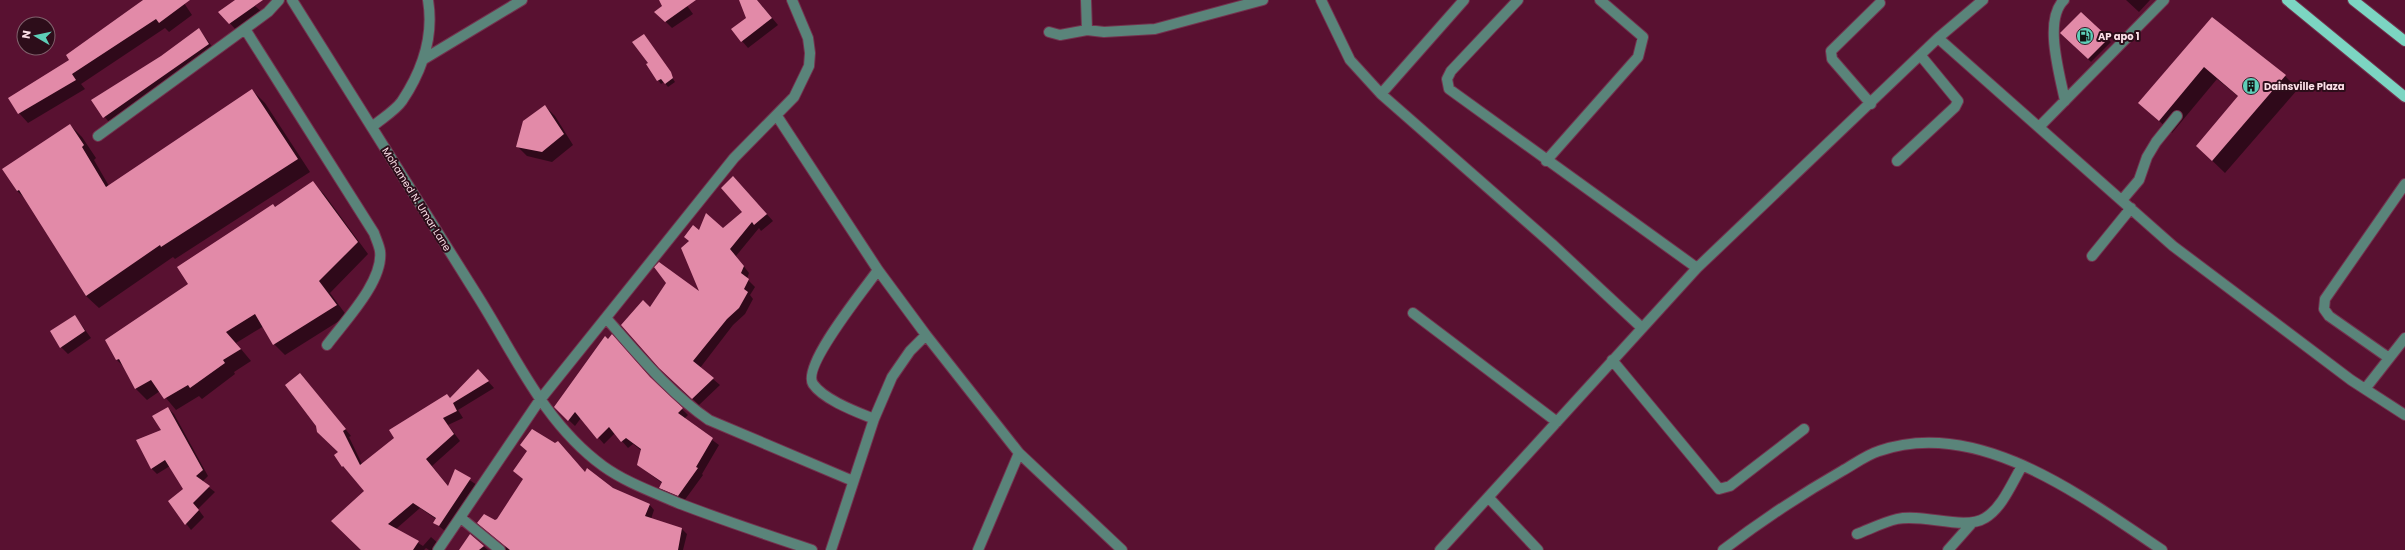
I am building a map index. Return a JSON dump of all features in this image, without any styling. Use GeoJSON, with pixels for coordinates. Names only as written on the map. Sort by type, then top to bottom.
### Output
{"type":"FeatureCollection","features":[{"type":"Feature","properties":{"kind":"main road"},"geometry":{"type":"LineString","coordinates":[[2287,0],[2405,97]]}},
{"type":"Feature","properties":{"kind":"main road"},"geometry":{"type":"LineString","coordinates":[[2353,0],[2405,41]]}},
{"type":"Feature","properties":{"kind":"street"},"geometry":{"type":"LineString","coordinates":[[98,136],[268,12],[279,0]]}},
{"type":"Feature","properties":{"kind":"street","name":"Mohamed N. Umar Lane"},"geometry":{"type":"LineString","coordinates":[[292,0],[493,320],[539,401],[562,430],[586,453],[611,472],[654,493],[732,524],[812,550]]}},
{"type":"Feature","properties":{"kind":"street"},"geometry":{"type":"LineString","coordinates":[[372,128],[401,102],[424,59],[431,20],[428,0]]}},
{"type":"Feature","properties":{"kind":"street"},"geometry":{"type":"LineString","coordinates":[[424,59],[522,0]]}},
{"type":"Feature","properties":{"kind":"street"},"geometry":{"type":"LineString","coordinates":[[438,550],[539,401],[734,158],[777,116],[794,97],[809,66],[808,38],[792,0]]}},
{"type":"Feature","properties":{"kind":"street"},"geometry":{"type":"LineString","coordinates":[[1086,0],[1087,30]]}},
{"type":"Feature","properties":{"kind":"street"},"geometry":{"type":"LineString","coordinates":[[1049,32],[1060,36],[1087,30],[1104,32],[1155,29],[1262,0]]}},
{"type":"Feature","properties":{"kind":"street"},"geometry":{"type":"LineString","coordinates":[[1321,0],[1350,60],[1381,94],[1552,244],[1642,327]]}},
{"type":"Feature","properties":{"kind":"street"},"geometry":{"type":"LineString","coordinates":[[1381,94],[1464,0]]}},
{"type":"Feature","properties":{"kind":"street"},"geometry":{"type":"LineString","coordinates":[[1518,0],[1451,71],[1447,79],[1449,89],[1546,161],[1697,268]]}},
{"type":"Feature","properties":{"kind":"street"},"geometry":{"type":"LineString","coordinates":[[1546,161],[1638,57],[1642,46],[1643,37],[1600,0]]}},
{"type":"Feature","properties":{"kind":"street"},"geometry":{"type":"LineString","coordinates":[[1440,550],[1697,268],[1871,104],[1938,38],[1983,0]]}},
{"type":"Feature","properties":{"kind":"street"},"geometry":{"type":"LineString","coordinates":[[2039,127],[2164,0]]}},
{"type":"Feature","properties":{"kind":"street"},"geometry":{"type":"LineString","coordinates":[[2058,2],[2054,22],[2054,36],[2065,101]]}},
{"type":"Feature","properties":{"kind":"street"},"geometry":{"type":"LineString","coordinates":[[1871,104],[1832,58],[1831,52],[1880,3]]}},
{"type":"Feature","properties":{"kind":"street"},"geometry":{"type":"LineString","coordinates":[[245,29],[374,233],[380,252],[373,283],[327,345]]}},
{"type":"Feature","properties":{"kind":"street"},"geometry":{"type":"LineString","coordinates":[[1938,38],[2173,246],[2365,389],[2405,415]]}},
{"type":"Feature","properties":{"kind":"street"},"geometry":{"type":"LineString","coordinates":[[1897,160],[1956,107],[1958,101],[1921,56]]}},
{"type":"Feature","properties":{"kind":"street"},"geometry":{"type":"LineString","coordinates":[[777,116],[878,270],[926,335],[1020,453],[1122,550]]}},
{"type":"Feature","properties":{"kind":"street"},"geometry":{"type":"LineString","coordinates":[[2122,200],[2139,180],[2147,157],[2156,142],[2177,116]]}},
{"type":"Feature","properties":{"kind":"street"},"geometry":{"type":"LineString","coordinates":[[2389,358],[2329,316],[2324,310],[2325,299],[2405,184]]}},
{"type":"Feature","properties":{"kind":"street"},"geometry":{"type":"LineString","coordinates":[[2092,256],[2131,208]]}},
{"type":"Feature","properties":{"kind":"street"},"geometry":{"type":"LineString","coordinates":[[874,419],[834,400],[813,384],[812,380],[813,372],[826,342],[878,270]]}},
{"type":"Feature","properties":{"kind":"street"},"geometry":{"type":"LineString","coordinates":[[1413,313],[1556,422]]}},
{"type":"Feature","properties":{"kind":"street"},"geometry":{"type":"LineString","coordinates":[[606,318],[671,390],[690,407],[709,420],[853,481]]}},
{"type":"Feature","properties":{"kind":"street"},"geometry":{"type":"LineString","coordinates":[[831,550],[874,419],[892,377],[910,351],[926,335]]}},
{"type":"Feature","properties":{"kind":"street"},"geometry":{"type":"LineString","coordinates":[[2365,389],[2405,338]]}},
{"type":"Feature","properties":{"kind":"street"},"geometry":{"type":"LineString","coordinates":[[1612,360],[1719,489],[1730,486],[1804,429]]}},
{"type":"Feature","properties":{"kind":"street"},"geometry":{"type":"LineString","coordinates":[[1723,550],[1796,497],[1878,451],[1902,445],[1950,443],[1975,448],[2022,466],[2070,489],[2162,550]]}},
{"type":"Feature","properties":{"kind":"street"},"geometry":{"type":"LineString","coordinates":[[978,550],[1020,453]]}},
{"type":"Feature","properties":{"kind":"street"},"geometry":{"type":"LineString","coordinates":[[1948,550],[1972,523],[1985,518],[2001,502],[2022,466]]}},
{"type":"Feature","properties":{"kind":"street"},"geometry":{"type":"LineString","coordinates":[[1489,498],[1538,550]]}},
{"type":"Feature","properties":{"kind":"street"},"geometry":{"type":"LineString","coordinates":[[461,518],[500,550]]}},
{"type":"Feature","properties":{"kind":"street"},"geometry":{"type":"LineString","coordinates":[[1857,534],[1898,519],[1927,518],[1972,523]]}},
{"type":"Feature","properties":{"kind":"building"},"geometry":{"type":"Polygon","coordinates":[[[143,0],[190,0],[159,23],[156,19],[72,74],[76,80],[18,114],[8,98],[69,60],[66,55],[143,0]]]}},
{"type":"Feature","properties":{"kind":"building"},"geometry":{"type":"Polygon","coordinates":[[[235,0],[263,0],[229,24],[218,12],[235,0]]]}},
{"type":"Feature","properties":{"kind":"building"},"geometry":{"type":"Polygon","coordinates":[[[659,0],[696,0],[665,22],[654,12],[662,6],[659,0]]]}},
{"type":"Feature","properties":{"kind":"building"},"geometry":{"type":"Polygon","coordinates":[[[739,0],[757,0],[772,18],[741,42],[731,29],[746,18],[739,0]]]}},
{"type":"Feature","properties":{"kind":"building","name":"AP apo 1"},"geometry":{"type":"Polygon","coordinates":[[[2081,12],[2109,38],[2088,59],[2060,33],[2081,12]]]}},
{"type":"Feature","properties":{"kind":"building","name":"Dainsville Plaza"},"geometry":{"type":"Polygon","coordinates":[[[2212,17],[2286,75],[2212,161],[2196,146],[2238,96],[2204,67],[2159,121],[2138,103],[2212,17]]]}},
{"type":"Feature","properties":{"kind":"building"},"geometry":{"type":"Polygon","coordinates":[[[199,28],[209,44],[103,118],[91,100],[161,56],[199,28]]]}},
{"type":"Feature","properties":{"kind":"building"},"geometry":{"type":"Polygon","coordinates":[[[644,34],[671,72],[673,78],[665,84],[661,79],[657,81],[646,64],[648,63],[632,42],[644,34]]]}},
{"type":"Feature","properties":{"kind":"building"},"geometry":{"type":"Polygon","coordinates":[[[252,89],[298,159],[161,247],[160,245],[86,296],[19,190],[17,191],[2,169],[70,124],[84,145],[82,147],[106,187],[252,89]]]}},
{"type":"Feature","properties":{"kind":"building"},"geometry":{"type":"Polygon","coordinates":[[[545,105],[564,134],[542,152],[516,147],[523,121],[545,105]]]}},
{"type":"Feature","properties":{"kind":"building"},"geometry":{"type":"Polygon","coordinates":[[[733,176],[767,214],[754,225],[752,222],[730,249],[744,266],[741,273],[749,279],[744,289],[748,292],[739,308],[727,319],[693,361],[714,378],[692,399],[659,368],[621,325],[643,300],[650,307],[666,283],[654,267],[659,262],[699,291],[681,248],[689,241],[684,237],[693,225],[699,230],[706,213],[723,228],[742,212],[721,188],[733,176]]]}},
{"type":"Feature","properties":{"kind":"building"},"geometry":{"type":"Polygon","coordinates":[[[313,181],[358,242],[319,281],[337,305],[273,345],[255,314],[226,332],[241,349],[223,360],[225,363],[190,388],[188,385],[164,399],[151,380],[135,389],[119,359],[116,360],[105,340],[188,284],[177,267],[273,204],[275,207],[313,181]]]}},
{"type":"Feature","properties":{"kind":"building"},"geometry":{"type":"Polygon","coordinates":[[[75,315],[85,331],[60,348],[50,331],[75,315]]]}},
{"type":"Feature","properties":{"kind":"building"},"geometry":{"type":"Polygon","coordinates":[[[612,334],[650,377],[683,408],[678,413],[713,438],[696,467],[698,468],[678,496],[659,488],[662,482],[637,465],[641,449],[626,438],[621,442],[609,427],[597,439],[575,412],[568,421],[554,407],[605,336],[608,339],[612,334]]]}},
{"type":"Feature","properties":{"kind":"building"},"geometry":{"type":"Polygon","coordinates":[[[478,369],[489,381],[453,403],[457,411],[443,418],[454,434],[426,459],[448,486],[455,469],[471,478],[439,526],[433,523],[436,518],[413,503],[388,524],[419,541],[413,550],[361,550],[331,521],[364,491],[343,466],[342,467],[334,455],[338,452],[317,432],[316,426],[285,385],[300,373],[346,429],[343,431],[360,465],[394,438],[389,430],[447,394],[450,398],[478,369]]]}},
{"type":"Feature","properties":{"kind":"building"},"geometry":{"type":"Polygon","coordinates":[[[168,407],[203,470],[196,476],[210,486],[193,503],[199,510],[185,525],[168,501],[183,489],[165,460],[151,469],[136,440],[161,430],[152,416],[168,407]]]}},
{"type":"Feature","properties":{"kind":"building"},"geometry":{"type":"Polygon","coordinates":[[[532,429],[555,443],[558,441],[585,472],[587,468],[613,488],[650,504],[645,516],[682,528],[678,550],[510,550],[477,523],[484,514],[495,520],[497,519],[523,479],[513,471],[527,451],[520,445],[532,429]]]}},
{"type":"Feature","properties":{"kind":"building"},"geometry":{"type":"Polygon","coordinates":[[[470,534],[484,546],[479,550],[459,550],[470,534]]]}},
{"type":"Feature","properties":{"kind":"place","name":"AP apo 1"},"geometry":{"type":"Point","coordinates":[2085,36]}},
{"type":"Feature","properties":{"kind":"place","name":"Dainsville Plaza"},"geometry":{"type":"Point","coordinates":[2251,86]}}]}
